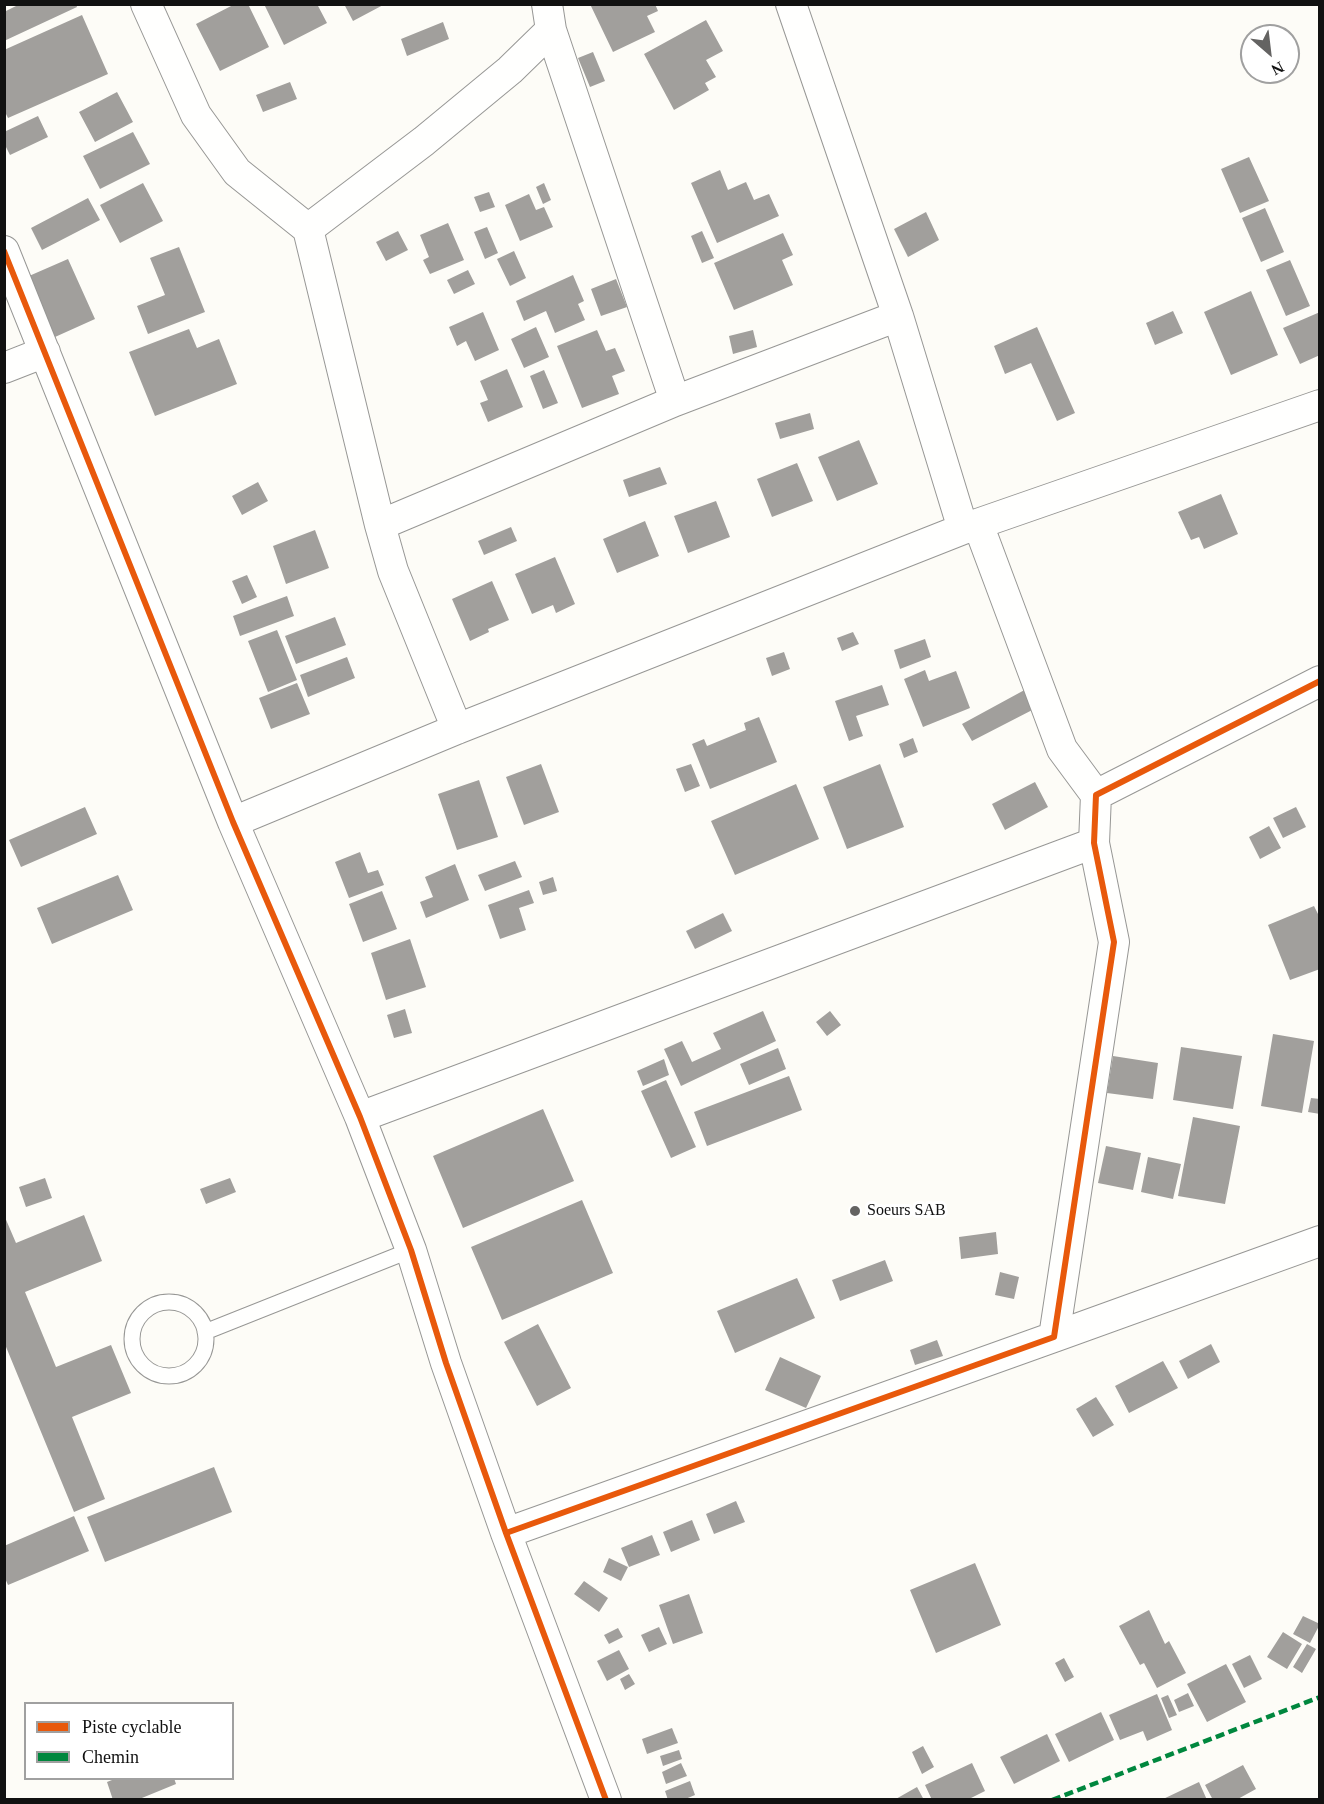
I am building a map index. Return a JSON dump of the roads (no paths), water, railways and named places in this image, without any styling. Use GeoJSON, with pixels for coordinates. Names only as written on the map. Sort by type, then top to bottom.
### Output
{"type":"FeatureCollection","features":[{"type":"Feature","properties":{"kind":"street"},"geometry":{"type":"LineString","coordinates":[[146,4],[196,115],[203,125],[237,172],[308,229],[393,571],[457,729]]}},
{"type":"Feature","properties":{"kind":"street"},"geometry":{"type":"LineString","coordinates":[[791,4],[971,526],[1062,749],[1096,795],[1094,843],[1114,942],[1054,1337]]}},
{"type":"Feature","properties":{"kind":"street"},"geometry":{"type":"LineString","coordinates":[[308,229],[424,141],[510,70],[549,17]]}},
{"type":"Feature","properties":{"kind":"street"},"geometry":{"type":"LineString","coordinates":[[549,17],[675,401]]}},
{"type":"Feature","properties":{"kind":"street"},"geometry":{"type":"LineString","coordinates":[[4,251],[233,822],[360,1118],[411,1250],[446,1363],[506,1533],[606,1800]]}},
{"type":"Feature","properties":{"kind":"street"},"geometry":{"type":"LineString","coordinates":[[380,525],[675,401],[898,316]]}},
{"type":"Feature","properties":{"kind":"street"},"geometry":{"type":"LineString","coordinates":[[4,368],[45,352]]}},
{"type":"Feature","properties":{"kind":"street"},"geometry":{"type":"LineString","coordinates":[[233,822],[457,729],[971,526],[1320,405]]}},
{"type":"Feature","properties":{"kind":"street"},"geometry":{"type":"LineString","coordinates":[[1096,795],[1320,681]]}},
{"type":"Feature","properties":{"kind":"street"},"geometry":{"type":"LineString","coordinates":[[360,1118],[1094,843]]}},
{"type":"Feature","properties":{"kind":"street"},"geometry":{"type":"LineString","coordinates":[[506,1533],[1320,1241]]}},
{"type":"Feature","properties":{"kind":"lane"},"geometry":{"type":"LineString","coordinates":[[205,1332],[411,1250]]}},
{"type":"Feature","properties":{"kind":"lane"},"geometry":{"type":"LineString","coordinates":[[168,1302],[181,1304],[192,1310],[200,1320],[205,1332],[206,1343],[196,1365],[176,1376],[164,1376],[143,1367],[136,1358],[132,1346],[132,1334],[136,1322],[144,1311],[168,1302]]}},
{"type":"Feature","properties":{"kind":"place","name":"Soeurs SAB"},"geometry":{"type":"Point","coordinates":[855,1211]}}]}
